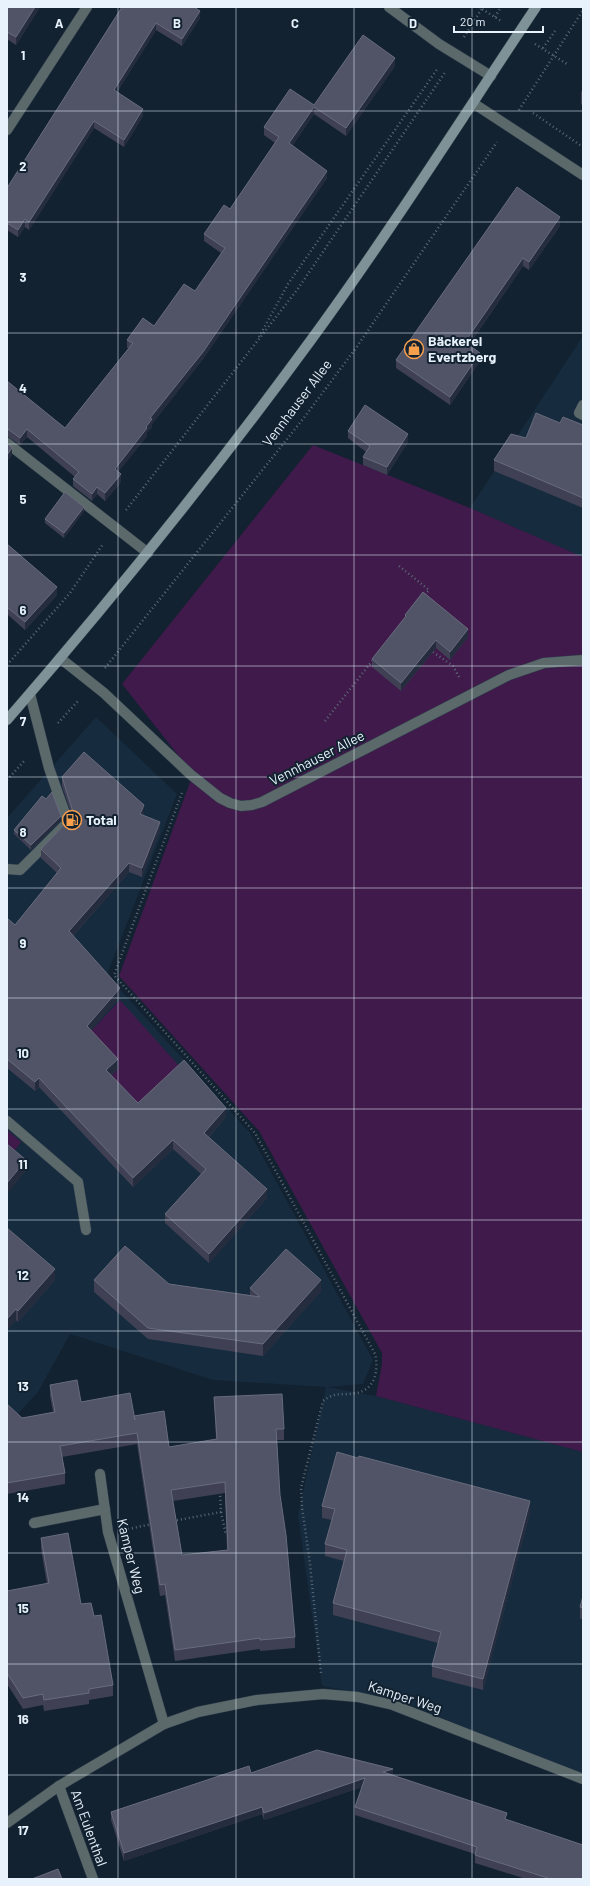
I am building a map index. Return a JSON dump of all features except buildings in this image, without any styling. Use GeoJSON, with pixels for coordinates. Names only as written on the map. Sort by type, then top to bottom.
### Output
{"type":"FeatureCollection","features":[{"type":"Feature","properties":{"kind":"main road","name":"Vennhauser Allee"},"geometry":{"type":"LineString","coordinates":[[7,720],[148,553],[311,340],[406,205],[536,7]]}},
{"type":"Feature","properties":{"kind":"street"},"geometry":{"type":"LineString","coordinates":[[7,130],[87,7]]}},
{"type":"Feature","properties":{"kind":"street"},"geometry":{"type":"LineString","coordinates":[[389,7],[439,44],[491,76]]}},
{"type":"Feature","properties":{"kind":"street"},"geometry":{"type":"LineString","coordinates":[[473,103],[583,175]]}},
{"type":"Feature","properties":{"kind":"street"},"geometry":{"type":"LineString","coordinates":[[583,405],[579,413],[583,415]]}},
{"type":"Feature","properties":{"kind":"street"},"geometry":{"type":"LineString","coordinates":[[7,443],[148,553]]}},
{"type":"Feature","properties":{"kind":"street","name":"Vennhauser Allee"},"geometry":{"type":"LineString","coordinates":[[60,658],[104,693],[190,774],[230,803],[252,806],[270,799],[509,675],[544,663],[583,660]]}},
{"type":"Feature","properties":{"kind":"street"},"geometry":{"type":"LineString","coordinates":[[7,869],[20,870],[68,822],[49,768],[30,694]]}},
{"type":"Feature","properties":{"kind":"street"},"geometry":{"type":"LineString","coordinates":[[7,1121],[78,1182],[86,1230]]}},
{"type":"Feature","properties":{"kind":"street","name":"Kamper Weg"},"geometry":{"type":"LineString","coordinates":[[100,1474],[108,1532],[164,1724]]}},
{"type":"Feature","properties":{"kind":"street","name":"Kamper Weg"},"geometry":{"type":"LineString","coordinates":[[34,1523],[105,1509]]}},
{"type":"Feature","properties":{"kind":"street","name":"Kamper Weg"},"geometry":{"type":"LineString","coordinates":[[7,1824],[59,1786],[164,1724],[198,1712],[257,1700],[323,1694],[358,1697],[393,1705],[583,1779]]}},
{"type":"Feature","properties":{"kind":"street","name":"Am Eulenthal"},"geometry":{"type":"LineString","coordinates":[[59,1786],[93,1879]]}},
{"type":"Feature","properties":{"kind":"path"},"geometry":{"type":"LineString","coordinates":[[479,7],[483,8],[495,18],[501,7]]}},
{"type":"Feature","properties":{"kind":"path"},"geometry":{"type":"LineString","coordinates":[[462,40],[483,8]]}},
{"type":"Feature","properties":{"kind":"path","name":"Vennhauser Allee"},"geometry":{"type":"LineString","coordinates":[[7,780],[92,684],[304,419],[356,348],[508,126],[583,10]]}},
{"type":"Feature","properties":{"kind":"path"},"geometry":{"type":"LineString","coordinates":[[543,48],[555,30]]}},
{"type":"Feature","properties":{"kind":"path"},"geometry":{"type":"LineString","coordinates":[[256,343],[288,284],[441,63]]}},
{"type":"Feature","properties":{"kind":"path"},"geometry":{"type":"LineString","coordinates":[[7,665],[70,593],[114,527],[314,266],[446,71]]}},
{"type":"Feature","properties":{"kind":"path"},"geometry":{"type":"LineString","coordinates":[[533,113],[583,147]]}},
{"type":"Feature","properties":{"kind":"path"},"geometry":{"type":"LineString","coordinates":[[399,566],[429,590],[420,602]]}},
{"type":"Feature","properties":{"kind":"path"},"geometry":{"type":"LineString","coordinates":[[433,652],[453,666],[468,696]]}},
{"type":"Feature","properties":{"kind":"path"},"geometry":{"type":"LineString","coordinates":[[325,721],[376,656]]}},
{"type":"Feature","properties":{"kind":"path"},"geometry":{"type":"LineString","coordinates":[[190,774],[114,975],[255,1133],[375,1354],[378,1365],[374,1381],[366,1389],[356,1393],[332,1394],[323,1400],[301,1488],[323,1694]]}},
{"type":"Feature","properties":{"kind":"path"},"geometry":{"type":"LineString","coordinates":[[220,1490],[221,1512],[226,1535]]}},
{"type":"Feature","properties":{"kind":"path"},"geometry":{"type":"LineString","coordinates":[[168,1521],[221,1512]]}},
{"type":"Feature","properties":{"kind":"path"},"geometry":{"type":"LineString","coordinates":[[108,1532],[153,1524]]}},
{"type":"Feature","properties":{"kind":"shaded area"},"geometry":{"type":"Polygon","coordinates":[[[583,336],[583,558],[470,508],[583,336]]]}},
{"type":"Feature","properties":{"kind":"shaded area"},"geometry":{"type":"Polygon","coordinates":[[[313,445],[470,508],[583,557],[583,1452],[376,1396],[382,1364],[382,1353],[259,1131],[119,976],[193,774],[122,684],[313,445]]]}},
{"type":"Feature","properties":{"kind":"shaded area"},"geometry":{"type":"Polygon","coordinates":[[[96,717],[177,794],[107,975],[250,1133],[373,1360],[363,1384],[328,1387],[376,1396],[583,1452],[583,1776],[398,1700],[322,1686],[298,1515],[326,1387],[213,1380],[70,1334],[38,1392],[7,1426],[7,818],[96,717]]]}},
{"type":"Feature","properties":{"kind":"shaded area"},"geometry":{"type":"Polygon","coordinates":[[[120,1000],[181,1068],[138,1109],[108,1079],[119,1068],[102,1051],[59,1065],[120,1000]]]}},
{"type":"Feature","properties":{"kind":"shaded area"},"geometry":{"type":"Polygon","coordinates":[[[7,1130],[21,1142],[12,1154],[7,1150],[7,1130]]]}},
{"type":"Feature","properties":{"kind":"place","name":"Bäckerei Evertzberg"},"geometry":{"type":"Point","coordinates":[414,349]}},
{"type":"Feature","properties":{"kind":"place","name":"Total"},"geometry":{"type":"Point","coordinates":[72,820]}}]}
